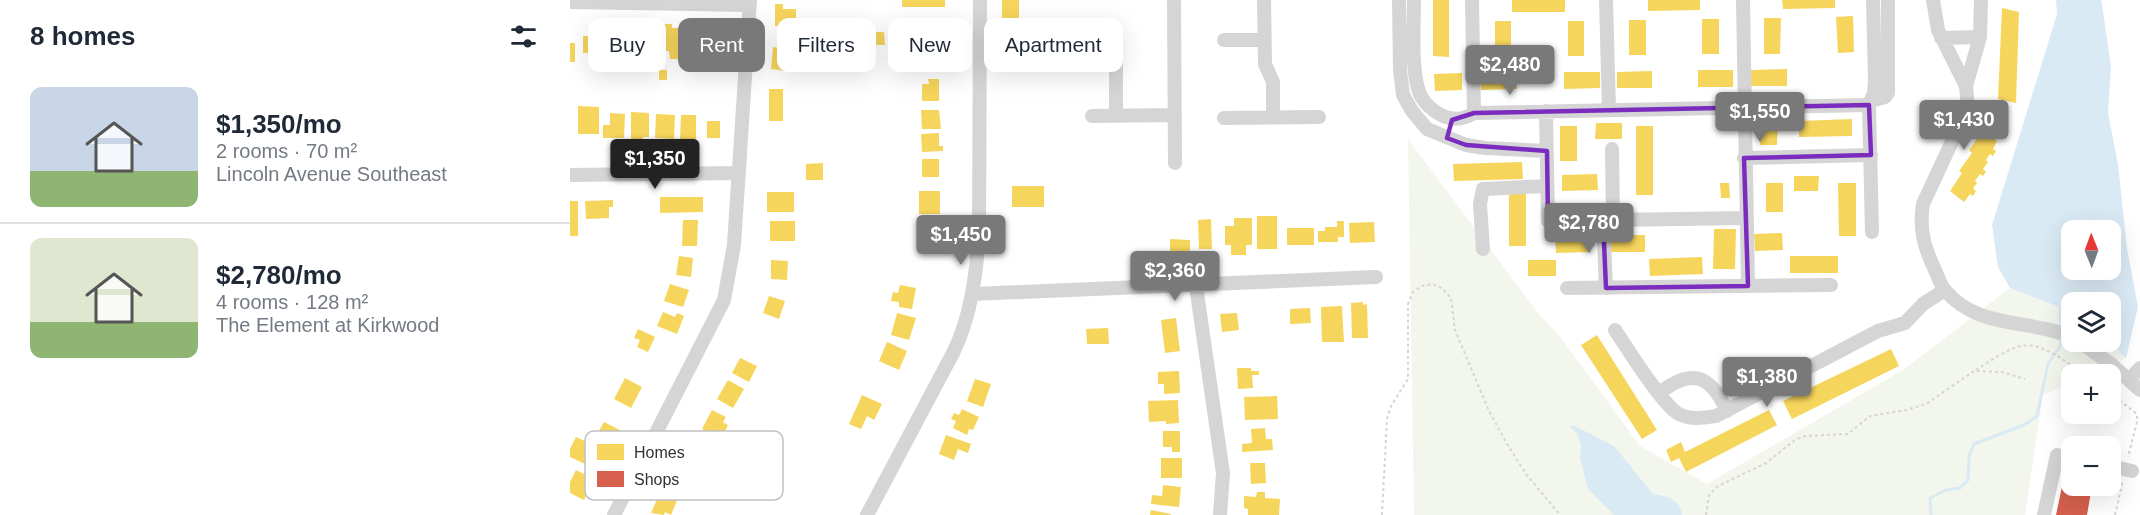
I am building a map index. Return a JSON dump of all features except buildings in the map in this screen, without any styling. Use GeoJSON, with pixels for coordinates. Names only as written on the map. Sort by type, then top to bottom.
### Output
{"type":"FeatureCollection","features":[{"type":"Feature","properties":{"kind":"street"},"geometry":{"type":"LineString","coordinates":[[867,515],[959,340],[972,294],[979,235],[980,0]]}},
{"type":"Feature","properties":{"kind":"street"},"geometry":{"type":"LineString","coordinates":[[1174,0],[1175,163]]}},
{"type":"Feature","properties":{"kind":"street"},"geometry":{"type":"LineString","coordinates":[[1264,0],[1265,64],[1273,82],[1273,117]]}},
{"type":"Feature","properties":{"kind":"street"},"geometry":{"type":"LineString","coordinates":[[1399,0],[1400,70],[1403,95],[1426,129],[1448,138],[1485,148],[1547,151]]}},
{"type":"Feature","properties":{"kind":"street"},"geometry":{"type":"LineString","coordinates":[[1414,0],[1416,78],[1421,96],[1437,113],[1452,120],[1474,113],[1870,103],[1885,97],[1888,93],[1888,0]]}},
{"type":"Feature","properties":{"kind":"street"},"geometry":{"type":"LineString","coordinates":[[1472,0],[1474,113]]}},
{"type":"Feature","properties":{"kind":"street"},"geometry":{"type":"LineString","coordinates":[[1606,0],[1609,110]]}},
{"type":"Feature","properties":{"kind":"street"},"geometry":{"type":"LineString","coordinates":[[1743,0],[1743,108],[1748,286]]}},
{"type":"Feature","properties":{"kind":"street"},"geometry":{"type":"LineString","coordinates":[[1872,232],[1870,103],[1875,81],[1873,0]]}},
{"type":"Feature","properties":{"kind":"street"},"geometry":{"type":"LineString","coordinates":[[1934,0],[1938,30],[1966,86]]}},
{"type":"Feature","properties":{"kind":"street"},"geometry":{"type":"LineString","coordinates":[[1981,0],[1980,37],[1966,86],[1968,107],[1923,204],[1920,221],[1921,236],[1944,290],[1960,303],[1994,320],[2043,327],[2061,334]]}},
{"type":"Feature","properties":{"kind":"street"},"geometry":{"type":"LineString","coordinates":[[570,2],[750,3],[734,245],[724,300],[657,431]]}},
{"type":"Feature","properties":{"kind":"street"},"geometry":{"type":"LineString","coordinates":[[1941,38],[1980,37]]}},
{"type":"Feature","properties":{"kind":"street"},"geometry":{"type":"LineString","coordinates":[[1224,40],[1264,40]]}},
{"type":"Feature","properties":{"kind":"street"},"geometry":{"type":"LineString","coordinates":[[1116,72],[1116,116]]}},
{"type":"Feature","properties":{"kind":"street"},"geometry":{"type":"LineString","coordinates":[[1546,111],[1548,220],[1746,218]]}},
{"type":"Feature","properties":{"kind":"street"},"geometry":{"type":"LineString","coordinates":[[1092,116],[1175,115]]}},
{"type":"Feature","properties":{"kind":"street"},"geometry":{"type":"LineString","coordinates":[[1224,117],[1319,117]]}},
{"type":"Feature","properties":{"kind":"street"},"geometry":{"type":"LineString","coordinates":[[1448,138],[1452,120]]}},
{"type":"Feature","properties":{"kind":"street"},"geometry":{"type":"LineString","coordinates":[[1606,288],[1612,149]]}},
{"type":"Feature","properties":{"kind":"street"},"geometry":{"type":"LineString","coordinates":[[1744,158],[1871,155]]}},
{"type":"Feature","properties":{"kind":"street"},"geometry":{"type":"LineString","coordinates":[[570,175],[739,173]]}},
{"type":"Feature","properties":{"kind":"street"},"geometry":{"type":"LineString","coordinates":[[1483,249],[1480,204],[1483,189],[1547,186]]}},
{"type":"Feature","properties":{"kind":"street"},"geometry":{"type":"LineString","coordinates":[[972,294],[1376,277]]}},
{"type":"Feature","properties":{"kind":"street"},"geometry":{"type":"LineString","coordinates":[[1567,288],[1831,285]]}},
{"type":"Feature","properties":{"kind":"street"},"geometry":{"type":"LineString","coordinates":[[1196,286],[1222,463],[1220,515]]}},
{"type":"Feature","properties":{"kind":"street"},"geometry":{"type":"LineString","coordinates":[[1615,330],[1659,393],[1676,413],[1689,417],[1716,416],[1878,331],[1905,323],[1923,304],[1944,290]]}},
{"type":"Feature","properties":{"kind":"street"},"geometry":{"type":"LineString","coordinates":[[2093,352],[2140,390]]}},
{"type":"Feature","properties":{"kind":"street"},"geometry":{"type":"LineString","coordinates":[[2129,380],[2140,368]]}},
{"type":"Feature","properties":{"kind":"street"},"geometry":{"type":"LineString","coordinates":[[1659,393],[1672,383],[1686,377],[1701,378],[1713,386],[1727,411]]}},
{"type":"Feature","properties":{"kind":"street"},"geometry":{"type":"LineString","coordinates":[[2044,515],[2057,455],[2061,456]]}},
{"type":"Feature","properties":{"kind":"street"},"geometry":{"type":"LineString","coordinates":[[2121,468],[2129,470]]}},
{"type":"Feature","properties":{"kind":"street"},"geometry":{"type":"LineString","coordinates":[[614,515],[622,500]]}},
{"type":"Feature","properties":{"kind":"path"},"geometry":{"type":"LineString","coordinates":[[1382,515],[1387,419],[1391,406],[1408,379],[1408,304],[1413,291],[1432,284],[1442,288],[1451,298],[1455,330],[1489,411],[1506,442],[1526,474],[1560,515]]}},
{"type":"Feature","properties":{"kind":"path"},"geometry":{"type":"LineString","coordinates":[[1707,515],[1709,495],[1718,486],[1766,463],[1795,440],[1805,436],[1848,434],[1870,416],[1926,404],[1974,370],[2019,346],[2037,347],[2069,364]]}},
{"type":"Feature","properties":{"kind":"path"},"geometry":{"type":"LineString","coordinates":[[1974,370],[2002,372],[2025,379]]}},
{"type":"Feature","properties":{"kind":"path"},"geometry":{"type":"LineString","coordinates":[[2115,515],[2129,470],[2137,422],[2136,414],[2121,402]]}},
{"type":"Feature","properties":{"kind":"highlighted area"},"geometry":{"type":"Polygon","coordinates":[[[1869,105],[1871,155],[1744,158],[1748,286],[1606,288],[1603,220],[1548,221],[1547,151],[1466,145],[1447,138],[1452,120],[1474,113],[1869,105]]]}},
{"type":"Feature","properties":{"kind":"shaded area"},"geometry":{"type":"Polygon","coordinates":[[[2056,0],[2101,0],[2111,67],[2108,113],[2118,164],[2127,248],[2138,307],[2126,358],[2120,352],[2121,292],[2061,292],[2061,308],[2010,288],[1998,267],[1992,225],[2057,14],[2056,0]]]}},
{"type":"Feature","properties":{"kind":"shaded area"},"geometry":{"type":"Polygon","coordinates":[[[1408,139],[1542,318],[1559,335],[1640,446],[1707,484],[1903,370],[2010,288],[2061,308],[2061,352],[2120,352],[2126,358],[2112,364],[2061,364],[2061,387],[2043,395],[2025,515],[1414,515],[1408,139]]]}},
{"type":"Feature","properties":{"kind":"shaded area"},"geometry":{"type":"Polygon","coordinates":[[[1569,425],[1614,446],[1653,494],[1668,497],[1676,502],[1682,515],[1614,515],[1588,489],[1580,457],[1581,445],[1577,434],[1569,425]]]}},
{"type":"Feature","properties":{"kind":"waterway"},"geometry":{"type":"LineString","coordinates":[[2060,306],[2061,329]]}},
{"type":"Feature","properties":{"kind":"waterway"},"geometry":{"type":"LineString","coordinates":[[1931,515],[1930,498],[1946,490],[1960,488],[1968,480],[1969,456],[1974,444],[2024,425],[2037,416],[2048,364],[2061,345]]}}]}
